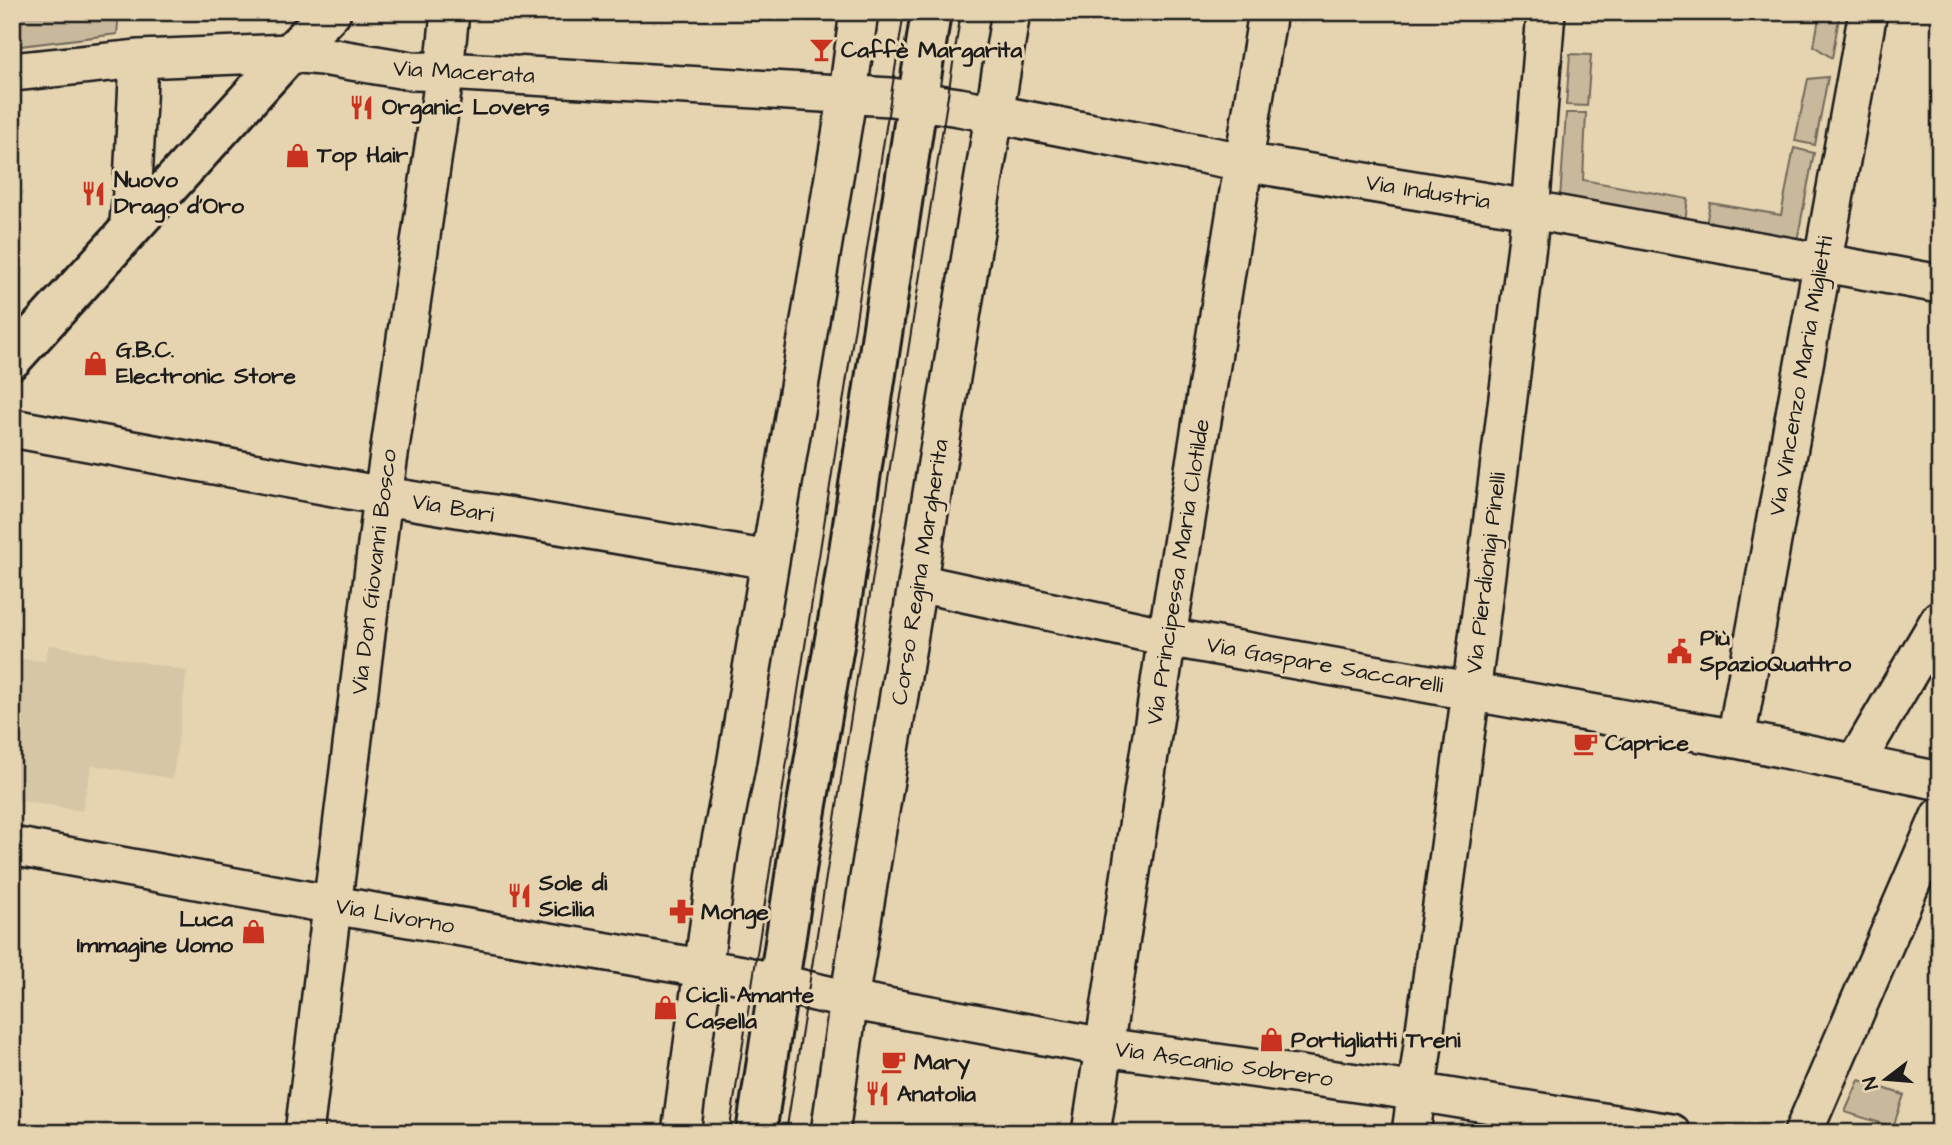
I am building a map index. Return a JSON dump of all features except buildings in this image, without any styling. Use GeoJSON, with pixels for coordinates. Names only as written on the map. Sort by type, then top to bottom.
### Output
{"type":"FeatureCollection","features":[{"type":"Feature","properties":{"kind":"main road"},"geometry":{"type":"LineString","coordinates":[[12,359],[290,53],[331,12]]}},
{"type":"Feature","properties":{"kind":"main road"},"geometry":{"type":"LineString","coordinates":[[756,1133],[841,610],[931,12]]}},
{"type":"Feature","properties":{"kind":"street","name":"Via Don Giovanni Bosco"},"geometry":{"type":"LineString","coordinates":[[304,1133],[383,496],[444,72],[450,12]]}},
{"type":"Feature","properties":{"kind":"street"},"geometry":{"type":"LineString","coordinates":[[681,1133],[719,851],[770,561],[848,93],[859,12]]}},
{"type":"Feature","properties":{"kind":"street","name":"Corso Regina Margherita"},"geometry":{"type":"LineString","coordinates":[[830,1133],[849,1000],[1011,12]]}},
{"type":"Feature","properties":{"kind":"street","name":"Via Principessa Maria Clotilde"},"geometry":{"type":"LineString","coordinates":[[1091,1133],[1167,637],[1268,12]]}},
{"type":"Feature","properties":{"kind":"street","name":"Via Pierdionigi Pinelli"},"geometry":{"type":"LineString","coordinates":[[1411,1133],[1471,691],[1531,210],[1546,12]]}},
{"type":"Feature","properties":{"kind":"street","name":"Via Vincenzo Maria Miglietti"},"geometry":{"type":"LineString","coordinates":[[1736,739],[1868,12]]}},
{"type":"Feature","properties":{"kind":"street","name":"Via Macerata"},"geometry":{"type":"LineString","coordinates":[[12,72],[139,59],[290,53],[412,71],[848,93],[916,101]]}},
{"type":"Feature","properties":{"kind":"street"},"geometry":{"type":"LineString","coordinates":[[128,231],[139,59]]}},
{"type":"Feature","properties":{"kind":"street","name":"Via Industria"},"geometry":{"type":"LineString","coordinates":[[916,101],[1243,162],[1531,210],[1940,284]]}},
{"type":"Feature","properties":{"kind":"street","name":"Via Bari"},"geometry":{"type":"LineString","coordinates":[[12,428],[383,496],[770,561]]}},
{"type":"Feature","properties":{"kind":"street","name":"Via Gaspare Saccarelli"},"geometry":{"type":"LineString","coordinates":[[918,583],[1167,637],[1736,739],[1940,781]]}},
{"type":"Feature","properties":{"kind":"street"},"geometry":{"type":"LineString","coordinates":[[1856,762],[1940,619]]}},
{"type":"Feature","properties":{"kind":"street"},"geometry":{"type":"LineString","coordinates":[[1803,1133],[1940,816]]}},
{"type":"Feature","properties":{"kind":"street","name":"Via Livorno"},"geometry":{"type":"LineString","coordinates":[[12,846],[779,982]]}},
{"type":"Feature","properties":{"kind":"street","name":"Via Ascanio Sobrero"},"geometry":{"type":"LineString","coordinates":[[779,982],[849,1000],[1104,1047],[1417,1091],[1671,1133]]}},
{"type":"Feature","properties":{"kind":"shaded area"},"geometry":{"type":"Polygon","coordinates":[[[12,12],[119,12],[117,34],[12,47],[12,12]]]}},
{"type":"Feature","properties":{"kind":"shaded area"},"geometry":{"type":"Polygon","coordinates":[[[1820,12],[1840,12],[1832,58],[1814,46],[1820,12]]]}},
{"type":"Feature","properties":{"kind":"shaded area"},"geometry":{"type":"Polygon","coordinates":[[[1570,54],[1591,55],[1587,106],[1566,105],[1570,54]]]}},
{"type":"Feature","properties":{"kind":"shaded area"},"geometry":{"type":"Polygon","coordinates":[[[1828,77],[1815,145],[1795,141],[1808,79],[1828,77]]]}},
{"type":"Feature","properties":{"kind":"shaded area"},"geometry":{"type":"Polygon","coordinates":[[[1566,113],[1586,113],[1583,180],[1688,199],[1685,221],[1560,199],[1566,113]]]}},
{"type":"Feature","properties":{"kind":"shaded area"},"geometry":{"type":"Polygon","coordinates":[[[1794,148],[1814,153],[1797,241],[1706,225],[1710,203],[1781,215],[1794,148]]]}},
{"type":"Feature","properties":{"kind":"shaded area"},"geometry":{"type":"Polygon","coordinates":[[[49,644],[187,671],[173,779],[92,765],[82,811],[12,799],[12,672],[15,658],[45,661],[49,644]]]}},
{"type":"Feature","properties":{"kind":"shaded area"},"geometry":{"type":"Polygon","coordinates":[[[1859,1080],[1904,1095],[1893,1127],[1845,1112],[1859,1080]]]}},
{"type":"Feature","properties":{"kind":"tram line"},"geometry":{"type":"LineString","coordinates":[[729,1133],[904,12]]}},
{"type":"Feature","properties":{"kind":"tram line"},"geometry":{"type":"LineString","coordinates":[[786,1133],[961,12]]}},
{"type":"Feature","properties":{"kind":"place","name":"Caffè Margarita"},"geometry":{"type":"Point","coordinates":[821,50]}},
{"type":"Feature","properties":{"kind":"place","name":"Organic Lovers"},"geometry":{"type":"Point","coordinates":[362,107]}},
{"type":"Feature","properties":{"kind":"place","name":"Top Hair"},"geometry":{"type":"Point","coordinates":[297,155]}},
{"type":"Feature","properties":{"kind":"place","name":"Nuovo Drago d'Oro"},"geometry":{"type":"Point","coordinates":[94,193]}},
{"type":"Feature","properties":{"kind":"place","name":"G.B.C. Electronic Store"},"geometry":{"type":"Point","coordinates":[96,363]}},
{"type":"Feature","properties":{"kind":"place","name":"Più SpazioQuattro"},"geometry":{"type":"Point","coordinates":[1680,651]}},
{"type":"Feature","properties":{"kind":"place","name":"Caprice"},"geometry":{"type":"Point","coordinates":[1585,743]}},
{"type":"Feature","properties":{"kind":"place","name":"Sole di Sicilia"},"geometry":{"type":"Point","coordinates":[519,896]}},
{"type":"Feature","properties":{"kind":"place","name":"Monge"},"geometry":{"type":"Point","coordinates":[681,912]}},
{"type":"Feature","properties":{"kind":"place","name":"Luca Immagine Uomo"},"geometry":{"type":"Point","coordinates":[253,932]}},
{"type":"Feature","properties":{"kind":"place","name":"Cicli Amante Casella"},"geometry":{"type":"Point","coordinates":[666,1008]}},
{"type":"Feature","properties":{"kind":"place","name":"Portigliatti Treni"},"geometry":{"type":"Point","coordinates":[1271,1040]}},
{"type":"Feature","properties":{"kind":"place","name":"Mary"},"geometry":{"type":"Point","coordinates":[894,1062]}},
{"type":"Feature","properties":{"kind":"place","name":"Anatolia"},"geometry":{"type":"Point","coordinates":[877,1094]}}]}
